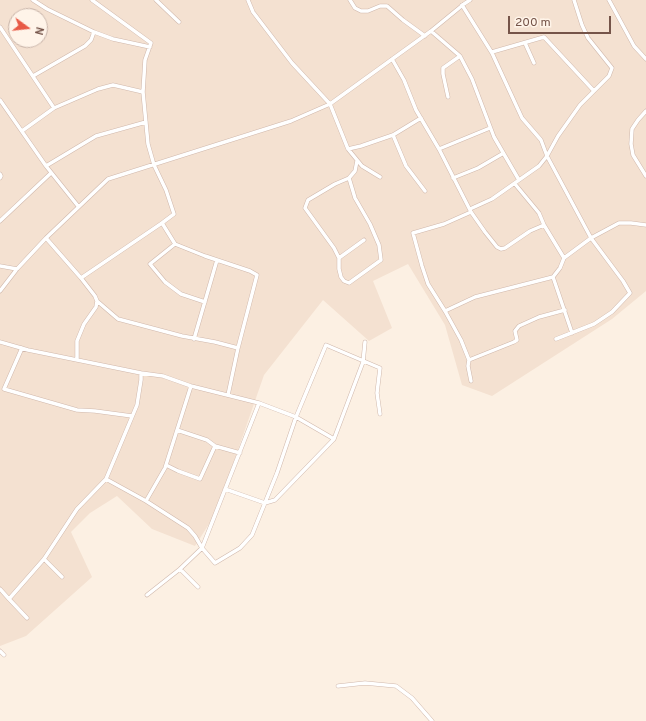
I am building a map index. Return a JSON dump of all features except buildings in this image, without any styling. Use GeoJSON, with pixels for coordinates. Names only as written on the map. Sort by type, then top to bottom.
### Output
{"type":"FeatureCollection","features":[{"type":"Feature","properties":{"kind":"street"},"geometry":{"type":"LineString","coordinates":[[81,278],[174,214],[166,190],[154,165],[148,144],[143,92],[144,60],[151,43],[92,0]]}},
{"type":"Feature","properties":{"kind":"street"},"geometry":{"type":"LineString","coordinates":[[156,0],[179,22]]}},
{"type":"Feature","properties":{"kind":"street"},"geometry":{"type":"LineString","coordinates":[[248,0],[253,12],[287,57],[330,104],[348,149],[365,169],[380,177]]}},
{"type":"Feature","properties":{"kind":"street"},"geometry":{"type":"LineString","coordinates":[[350,0],[355,8],[361,11],[368,11],[380,6],[387,6],[425,36]]}},
{"type":"Feature","properties":{"kind":"street"},"geometry":{"type":"LineString","coordinates":[[0,291],[17,269],[46,238],[108,179],[291,121],[330,104],[425,36],[462,3],[470,0]]}},
{"type":"Feature","properties":{"kind":"street"},"geometry":{"type":"LineString","coordinates":[[471,381],[468,366],[469,360],[461,340],[428,284],[413,233],[444,224],[470,211],[515,184],[539,166],[580,105],[609,76],[612,68],[588,38],[574,0]]}},
{"type":"Feature","properties":{"kind":"street"},"geometry":{"type":"LineString","coordinates":[[615,0],[609,1],[634,46],[646,59]]}},
{"type":"Feature","properties":{"kind":"street"},"geometry":{"type":"LineString","coordinates":[[35,1],[94,32],[112,39],[150,47]]}},
{"type":"Feature","properties":{"kind":"street"},"geometry":{"type":"LineString","coordinates":[[462,3],[492,52],[522,118],[541,140],[547,156],[591,238],[623,281],[630,293],[612,312],[594,324],[556,339]]}},
{"type":"Feature","properties":{"kind":"street"},"geometry":{"type":"LineString","coordinates":[[0,27],[54,108]]}},
{"type":"Feature","properties":{"kind":"street"},"geometry":{"type":"LineString","coordinates":[[431,31],[460,56],[472,80],[490,128],[502,154],[519,180]]}},
{"type":"Feature","properties":{"kind":"street"},"geometry":{"type":"LineString","coordinates":[[33,76],[85,46],[92,40],[94,32]]}},
{"type":"Feature","properties":{"kind":"street"},"geometry":{"type":"LineString","coordinates":[[492,52],[544,37],[594,91]]}},
{"type":"Feature","properties":{"kind":"street"},"geometry":{"type":"LineString","coordinates":[[525,43],[534,62]]}},
{"type":"Feature","properties":{"kind":"street"},"geometry":{"type":"LineString","coordinates":[[448,97],[442,74],[443,68],[445,65],[460,56]]}},
{"type":"Feature","properties":{"kind":"street"},"geometry":{"type":"LineString","coordinates":[[392,59],[404,80],[416,110],[439,149],[470,211],[497,247],[501,249],[505,248],[530,231],[544,225]]}},
{"type":"Feature","properties":{"kind":"street"},"geometry":{"type":"LineString","coordinates":[[22,131],[54,108],[98,89],[113,86],[143,92]]}},
{"type":"Feature","properties":{"kind":"street"},"geometry":{"type":"LineString","coordinates":[[0,100],[51,173],[78,206]]}},
{"type":"Feature","properties":{"kind":"street"},"geometry":{"type":"LineString","coordinates":[[646,111],[632,129],[631,144],[633,155],[646,176]]}},
{"type":"Feature","properties":{"kind":"street"},"geometry":{"type":"LineString","coordinates":[[348,149],[393,135],[421,118]]}},
{"type":"Feature","properties":{"kind":"street"},"geometry":{"type":"LineString","coordinates":[[46,166],[96,136],[146,122]]}},
{"type":"Feature","properties":{"kind":"street"},"geometry":{"type":"LineString","coordinates":[[439,149],[490,128]]}},
{"type":"Feature","properties":{"kind":"street"},"geometry":{"type":"LineString","coordinates":[[393,135],[406,166],[425,191]]}},
{"type":"Feature","properties":{"kind":"street"},"geometry":{"type":"LineString","coordinates":[[453,178],[478,168],[502,154]]}},
{"type":"Feature","properties":{"kind":"street"},"geometry":{"type":"LineString","coordinates":[[349,178],[355,198],[370,224],[379,245],[381,260],[349,283],[344,281],[339,272],[339,258],[330,242],[306,211],[305,205],[308,200],[354,174],[357,161]]}},
{"type":"Feature","properties":{"kind":"street"},"geometry":{"type":"LineString","coordinates":[[0,221],[51,173]]}},
{"type":"Feature","properties":{"kind":"street"},"geometry":{"type":"LineString","coordinates":[[0,174],[0,178]]}},
{"type":"Feature","properties":{"kind":"street"},"geometry":{"type":"LineString","coordinates":[[515,184],[539,213],[544,225],[564,258]]}},
{"type":"Feature","properties":{"kind":"street"},"geometry":{"type":"LineString","coordinates":[[162,223],[175,244],[217,260],[250,270],[258,276],[238,348],[228,395]]}},
{"type":"Feature","properties":{"kind":"street"},"geometry":{"type":"LineString","coordinates":[[445,311],[474,297],[553,277],[560,268],[564,258],[591,238],[619,223],[646,225]]}},
{"type":"Feature","properties":{"kind":"street"},"geometry":{"type":"LineString","coordinates":[[46,238],[96,296],[96,307],[84,324],[77,341],[77,360]]}},
{"type":"Feature","properties":{"kind":"street"},"geometry":{"type":"LineString","coordinates":[[339,258],[364,240]]}},
{"type":"Feature","properties":{"kind":"street"},"geometry":{"type":"LineString","coordinates":[[175,244],[150,264],[165,282],[181,294],[205,302]]}},
{"type":"Feature","properties":{"kind":"street"},"geometry":{"type":"LineString","coordinates":[[194,339],[217,260]]}},
{"type":"Feature","properties":{"kind":"street"},"geometry":{"type":"LineString","coordinates":[[0,266],[17,269]]}},
{"type":"Feature","properties":{"kind":"street"},"geometry":{"type":"LineString","coordinates":[[553,277],[572,333]]}},
{"type":"Feature","properties":{"kind":"street"},"geometry":{"type":"LineString","coordinates":[[97,301],[118,319],[194,339],[215,342],[238,348]]}},
{"type":"Feature","properties":{"kind":"street"},"geometry":{"type":"LineString","coordinates":[[469,360],[517,340],[515,332],[519,326],[539,317],[565,310]]}},
{"type":"Feature","properties":{"kind":"street"},"geometry":{"type":"LineString","coordinates":[[0,342],[77,360],[163,376],[191,386],[259,403],[296,417],[334,439]]}},
{"type":"Feature","properties":{"kind":"street"},"geometry":{"type":"LineString","coordinates":[[225,489],[265,503],[275,500],[334,439],[363,362],[365,342]]}},
{"type":"Feature","properties":{"kind":"street"},"geometry":{"type":"LineString","coordinates":[[106,479],[188,528],[215,563],[240,548],[252,535],[277,473],[296,417],[326,345],[380,368],[377,393],[380,414]]}},
{"type":"Feature","properties":{"kind":"street"},"geometry":{"type":"LineString","coordinates":[[22,348],[4,389],[77,410],[95,410],[132,416]]}},
{"type":"Feature","properties":{"kind":"street"},"geometry":{"type":"LineString","coordinates":[[10,599],[44,559],[77,510],[106,479],[137,405],[142,380],[141,373]]}},
{"type":"Feature","properties":{"kind":"street"},"geometry":{"type":"LineString","coordinates":[[146,502],[166,466],[191,386]]}},
{"type":"Feature","properties":{"kind":"street"},"geometry":{"type":"LineString","coordinates":[[146,595],[180,569],[202,548],[259,403]]}},
{"type":"Feature","properties":{"kind":"street"},"geometry":{"type":"LineString","coordinates":[[177,430],[207,440],[215,446],[240,452]]}},
{"type":"Feature","properties":{"kind":"street"},"geometry":{"type":"LineString","coordinates":[[166,466],[200,479],[215,446]]}},
{"type":"Feature","properties":{"kind":"street"},"geometry":{"type":"LineString","coordinates":[[44,559],[62,577]]}},
{"type":"Feature","properties":{"kind":"street"},"geometry":{"type":"LineString","coordinates":[[180,569],[198,587]]}},
{"type":"Feature","properties":{"kind":"street"},"geometry":{"type":"LineString","coordinates":[[0,589],[28,618]]}},
{"type":"Feature","properties":{"kind":"street"},"geometry":{"type":"LineString","coordinates":[[0,651],[4,655]]}},
{"type":"Feature","properties":{"kind":"street"},"geometry":{"type":"LineString","coordinates":[[338,686],[365,683],[396,686],[412,698],[432,721]]}},
{"type":"Feature","properties":{"kind":"shaded area"},"geometry":{"type":"Polygon","coordinates":[[[0,0],[646,0],[646,291],[612,319],[492,396],[462,385],[445,325],[408,264],[373,281],[392,328],[369,341],[323,300],[264,375],[216,513],[195,546],[152,529],[117,496],[90,513],[71,532],[92,577],[26,636],[0,646],[0,0]]]}}]}
